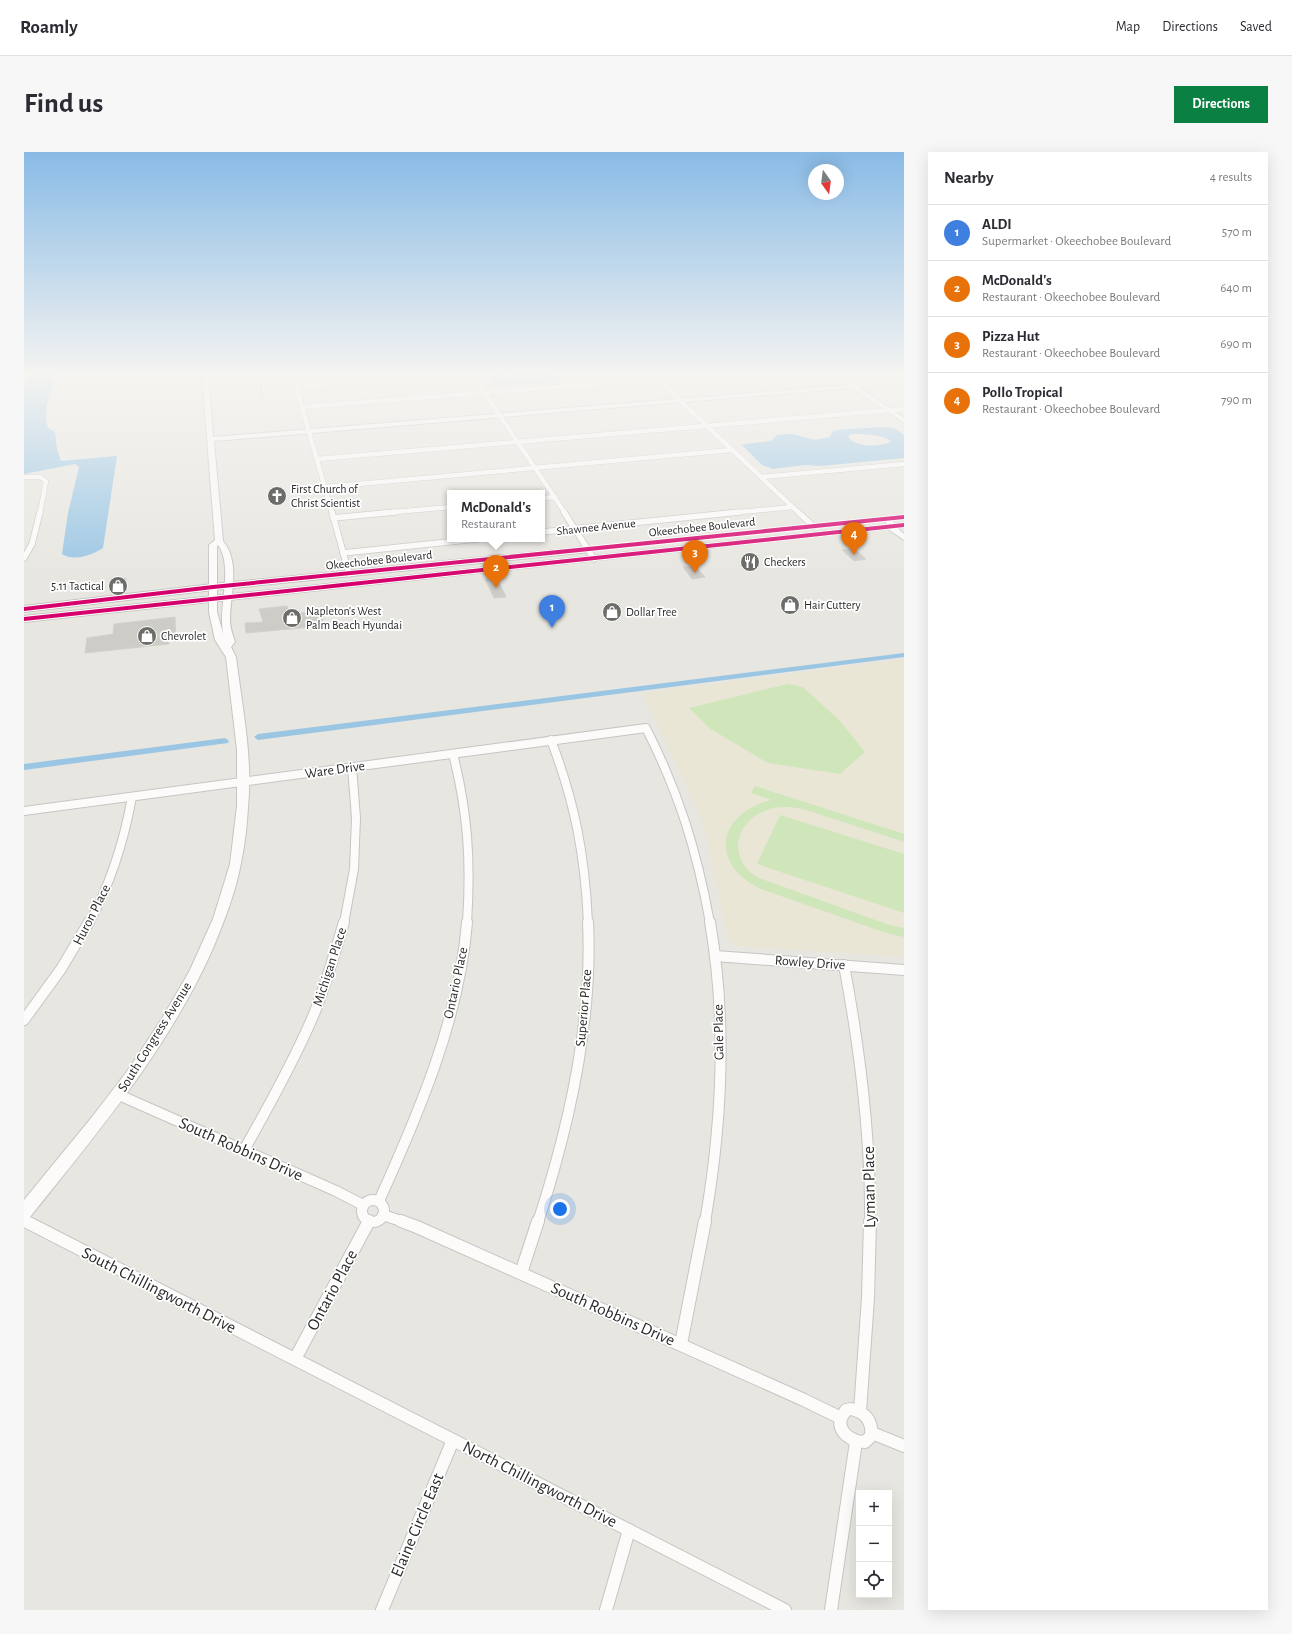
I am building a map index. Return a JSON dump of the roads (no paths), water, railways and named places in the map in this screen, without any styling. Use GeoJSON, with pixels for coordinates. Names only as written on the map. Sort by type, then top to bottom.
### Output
{"type":"FeatureCollection","features":[{"type":"Feature","properties":{"kind":"main road","name":"Okeechobee Boulevard"},"geometry":{"type":"LineString","coordinates":[[24,619],[594,559],[890,523],[904,517]]}},
{"type":"Feature","properties":{"kind":"main road","name":"Okeechobee Boulevard"},"geometry":{"type":"LineString","coordinates":[[24,609],[213,587],[590,550],[813,526],[890,523],[903,527]]}},
{"type":"Feature","properties":{"kind":"main road"},"geometry":{"type":"LineString","coordinates":[[24,613],[45,610],[58,605]]}},
{"type":"Feature","properties":{"kind":"street"},"geometry":{"type":"LineString","coordinates":[[210,443],[219,541]]}},
{"type":"Feature","properties":{"kind":"street"},"geometry":{"type":"LineString","coordinates":[[312,443],[349,574]]}},
{"type":"Feature","properties":{"kind":"street"},"geometry":{"type":"LineString","coordinates":[[317,459],[506,443]]}},
{"type":"Feature","properties":{"kind":"street"},"geometry":{"type":"LineString","coordinates":[[519,443],[590,550],[594,559]]}},
{"type":"Feature","properties":{"kind":"street"},"geometry":{"type":"LineString","coordinates":[[724,443],[813,526]]}},
{"type":"Feature","properties":{"kind":"street"},"geometry":{"type":"LineString","coordinates":[[325,487],[732,450]]}},
{"type":"Feature","properties":{"kind":"street"},"geometry":{"type":"LineString","coordinates":[[761,477],[904,464]]}},
{"type":"Feature","properties":{"kind":"street"},"geometry":{"type":"LineString","coordinates":[[24,477],[40,477],[46,481],[36,531],[30,552],[24,558]]}},
{"type":"Feature","properties":{"kind":"street"},"geometry":{"type":"LineString","coordinates":[[545,498],[555,497]]}},
{"type":"Feature","properties":{"kind":"street"},"geometry":{"type":"LineString","coordinates":[[334,518],[447,507]]}},
{"type":"Feature","properties":{"kind":"street","name":"Shawnee Avenue"},"geometry":{"type":"LineString","coordinates":[[545,532],[792,507]]}},
{"type":"Feature","properties":{"kind":"street"},"geometry":{"type":"LineString","coordinates":[[890,523],[904,538]]}},
{"type":"Feature","properties":{"kind":"street","name":"South Congress Avenue"},"geometry":{"type":"LineString","coordinates":[[24,1212],[119,1095],[170,1018],[206,949],[222,909],[237,858],[241,831],[244,782],[241,740],[230,657],[226,647],[220,640],[213,612],[213,545],[219,541],[224,545],[225,549],[229,586],[226,621],[230,642],[226,647]]}},
{"type":"Feature","properties":{"kind":"street"},"geometry":{"type":"LineString","coordinates":[[343,552],[447,542]]}},
{"type":"Feature","properties":{"kind":"street","name":"Ware Drive"},"geometry":{"type":"LineString","coordinates":[[24,811],[646,728]]}},
{"type":"Feature","properties":{"kind":"street","name":"Gale Place"},"geometry":{"type":"LineString","coordinates":[[646,728],[672,784],[695,848],[709,913],[715,956],[720,1028],[720,1079],[715,1149],[708,1210],[696,1276],[680,1344]]}},
{"type":"Feature","properties":{"kind":"street","name":"Superior Place"},"geometry":{"type":"LineString","coordinates":[[521,1273],[559,1154],[572,1100],[581,1051],[586,1005],[589,924],[584,859],[570,796],[551,740]]}},
{"type":"Feature","properties":{"kind":"street","name":"Ontario Place"},"geometry":{"type":"LineString","coordinates":[[379,1201],[401,1155],[422,1105],[444,1036],[460,973],[466,935],[470,866],[465,805],[453,754]]}},
{"type":"Feature","properties":{"kind":"street","name":"Michigan Place"},"geometry":{"type":"LineString","coordinates":[[244,1150],[294,1061],[325,987],[339,944],[346,918],[355,863],[357,806],[352,767]]}},
{"type":"Feature","properties":{"kind":"street","name":"Huron Place"},"geometry":{"type":"LineString","coordinates":[[24,1020],[69,959],[98,908],[120,855],[132,797]]}},
{"type":"Feature","properties":{"kind":"street","name":"Rowley Drive"},"geometry":{"type":"LineString","coordinates":[[715,956],[904,970]]}},
{"type":"Feature","properties":{"kind":"street","name":"Lyman Place"},"geometry":{"type":"LineString","coordinates":[[844,965],[855,1020],[862,1072],[868,1130],[870,1184],[870,1261],[860,1411]]}},
{"type":"Feature","properties":{"kind":"street","name":"South Robbins Drive"},"geometry":{"type":"LineString","coordinates":[[119,1095],[336,1191],[363,1205]]}},
{"type":"Feature","properties":{"kind":"street"},"geometry":{"type":"LineString","coordinates":[[371,1200],[379,1201],[383,1206],[383,1215],[376,1221],[365,1220],[361,1214],[363,1205],[371,1200]]}},
{"type":"Feature","properties":{"kind":"street","name":"South Robbins Drive"},"geometry":{"type":"LineString","coordinates":[[383,1215],[417,1227],[521,1273],[841,1418]]}},
{"type":"Feature","properties":{"kind":"street","name":"South Chillingworth Drive"},"geometry":{"type":"LineString","coordinates":[[24,1221],[295,1359]]}},
{"type":"Feature","properties":{"kind":"street","name":"Ontario Place"},"geometry":{"type":"LineString","coordinates":[[295,1359],[369,1221]]}},
{"type":"Feature","properties":{"kind":"street","name":"North Chillingworth Drive"},"geometry":{"type":"LineString","coordinates":[[295,1359],[785,1610]]}},
{"type":"Feature","properties":{"kind":"street"},"geometry":{"type":"LineString","coordinates":[[851,1409],[860,1411],[872,1425],[872,1433],[869,1440],[865,1442],[856,1442],[845,1434],[840,1423],[846,1410],[851,1409]]}},
{"type":"Feature","properties":{"kind":"street"},"geometry":{"type":"LineString","coordinates":[[872,1433],[904,1446]]}},
{"type":"Feature","properties":{"kind":"street","name":"Elaine Circle East"},"geometry":{"type":"LineString","coordinates":[[382,1610],[453,1440]]}},
{"type":"Feature","properties":{"kind":"street"},"geometry":{"type":"LineString","coordinates":[[831,1610],[837,1561],[856,1442]]}},
{"type":"Feature","properties":{"kind":"street"},"geometry":{"type":"LineString","coordinates":[[606,1610],[629,1530]]}},
{"type":"Feature","properties":{"kind":"water"},"geometry":{"type":"Polygon","coordinates":[[[24,443],[56,443],[61,461],[117,456],[103,548],[83,557],[72,557],[62,554],[68,513],[79,467],[75,464],[24,474],[24,443]]]}},
{"type":"Feature","properties":{"kind":"water"},"geometry":{"type":"Polygon","coordinates":[[[857,443],[874,446],[887,443],[904,443],[904,458],[821,466],[804,465],[773,469],[762,465],[742,445],[857,443]]]}},
{"type":"Feature","properties":{"kind":"waterway"},"geometry":{"type":"LineString","coordinates":[[258,737],[904,655]]}},
{"type":"Feature","properties":{"kind":"waterway"},"geometry":{"type":"LineString","coordinates":[[24,767],[225,741]]}},
{"type":"Feature","properties":{"kind":"place","name":"First Church of Christ Scientist"},"geometry":{"type":"Point","coordinates":[277,496]}},
{"type":"Feature","properties":{"kind":"place","name":"Pollo Tropical"},"geometry":{"type":"Point","coordinates":[854,555]}},
{"type":"Feature","properties":{"kind":"place","name":"Checkers"},"geometry":{"type":"Point","coordinates":[750,562]}},
{"type":"Feature","properties":{"kind":"place","name":"Pizza Hut"},"geometry":{"type":"Point","coordinates":[695,573]}},
{"type":"Feature","properties":{"kind":"place","name":"5.11 Tactical"},"geometry":{"type":"Point","coordinates":[118,586]}},
{"type":"Feature","properties":{"kind":"place","name":"McDonald's"},"geometry":{"type":"Point","coordinates":[496,588]}},
{"type":"Feature","properties":{"kind":"place","name":"Hair Cuttery"},"geometry":{"type":"Point","coordinates":[790,605]}},
{"type":"Feature","properties":{"kind":"place","name":"Dollar Tree"},"geometry":{"type":"Point","coordinates":[612,612]}},
{"type":"Feature","properties":{"kind":"place","name":"Napleton's West Palm Beach Hyundai"},"geometry":{"type":"Point","coordinates":[292,618]}},
{"type":"Feature","properties":{"kind":"place","name":"ALDI"},"geometry":{"type":"Point","coordinates":[552,628]}},
{"type":"Feature","properties":{"kind":"place","name":"Chevrolet"},"geometry":{"type":"Point","coordinates":[147,636]}}]}
